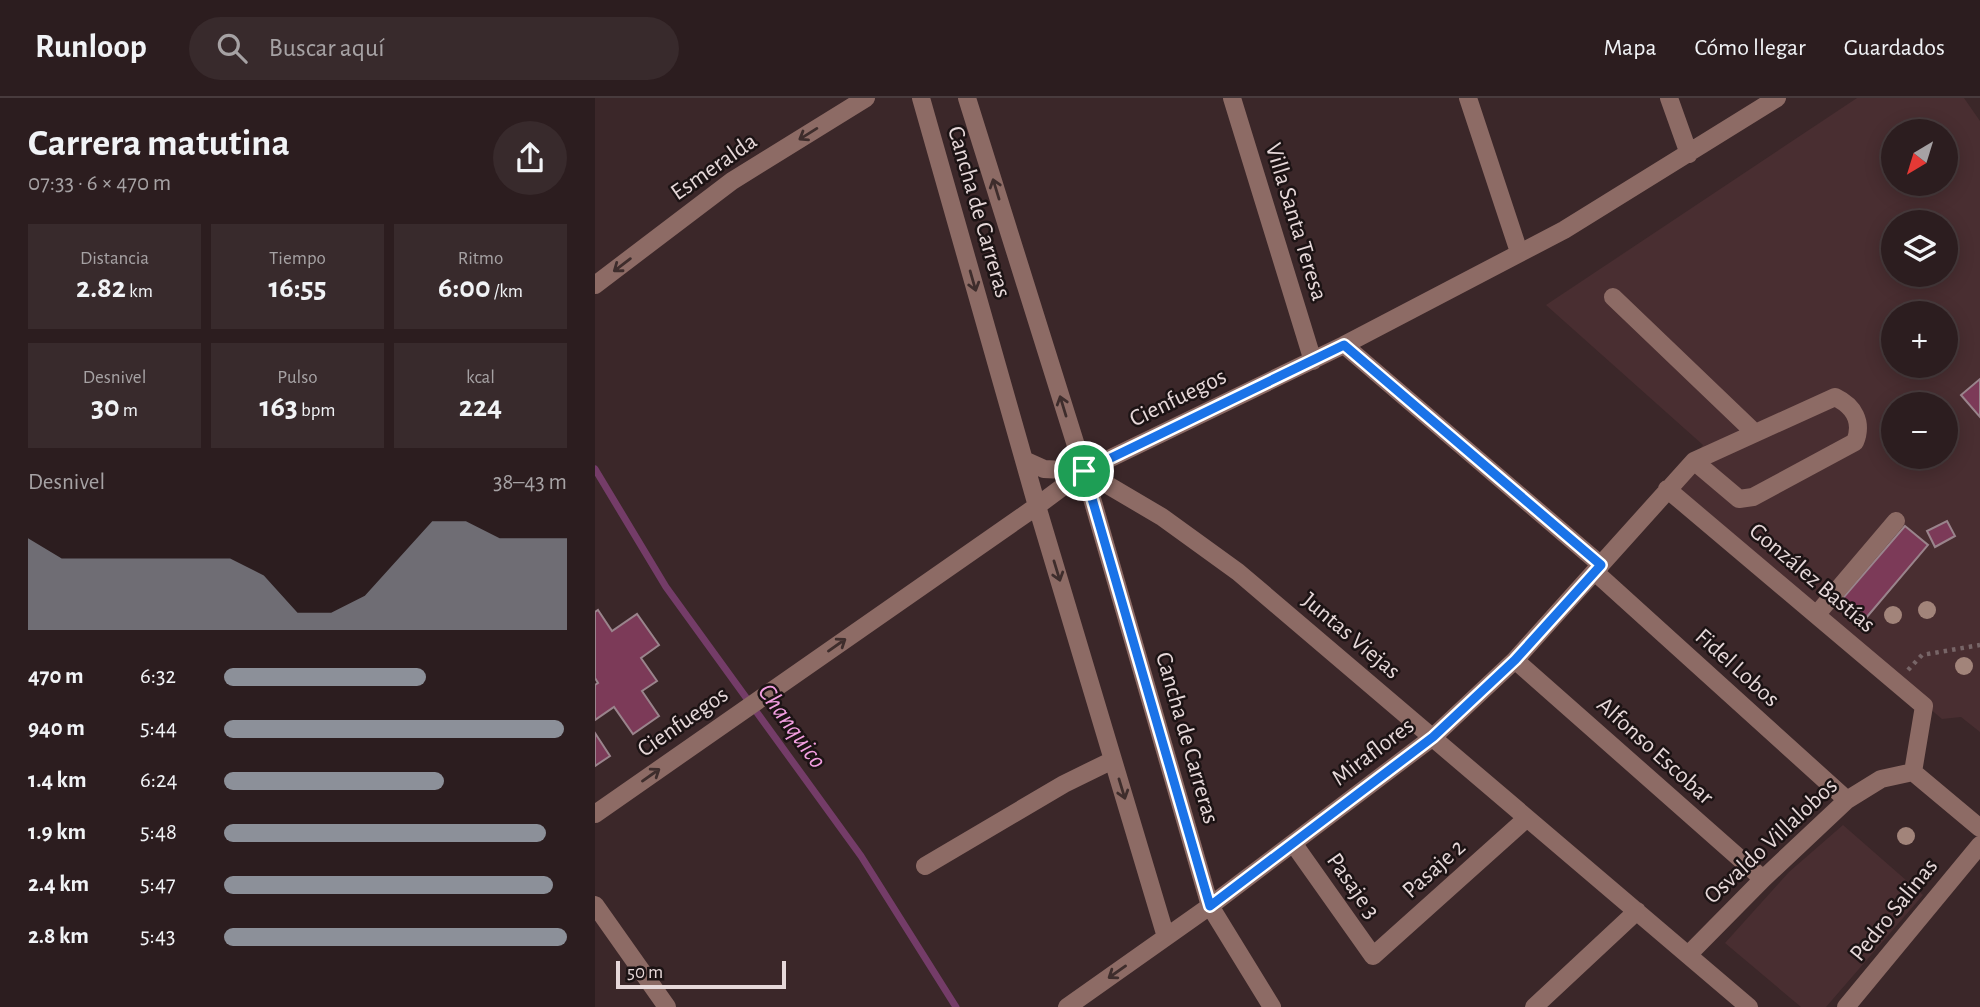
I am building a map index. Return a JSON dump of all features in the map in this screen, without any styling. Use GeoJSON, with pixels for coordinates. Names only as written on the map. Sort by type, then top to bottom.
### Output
{"type":"FeatureCollection","features":[{"type":"Feature","properties":{"kind":"street","name":"Esmeralda"},"geometry":{"type":"LineString","coordinates":[[595,285],[732,180],[866,98]]}},
{"type":"Feature","properties":{"kind":"street","name":"Cancha de Carreras"},"geometry":{"type":"LineString","coordinates":[[921,98],[1037,506],[1166,937]]}},
{"type":"Feature","properties":{"kind":"street","name":"Cancha de Carreras"},"geometry":{"type":"LineString","coordinates":[[967,98],[1084,471],[1210,906],[1272,1007]]}},
{"type":"Feature","properties":{"kind":"street","name":"Villa Santa Teresa"},"geometry":{"type":"LineString","coordinates":[[1232,98],[1313,361]]}},
{"type":"Feature","properties":{"kind":"street"},"geometry":{"type":"LineString","coordinates":[[1468,98],[1519,252]]}},
{"type":"Feature","properties":{"kind":"street"},"geometry":{"type":"LineString","coordinates":[[1669,98],[1689,154]]}},
{"type":"Feature","properties":{"kind":"street","name":"Cienfuegos"},"geometry":{"type":"LineString","coordinates":[[595,814],[1084,471],[1313,361],[1564,230],[1777,98]]}},
{"type":"Feature","properties":{"kind":"street"},"geometry":{"type":"LineString","coordinates":[[1613,297],[1755,433]]}},
{"type":"Feature","properties":{"kind":"street","name":"Fidel Lobos"},"geometry":{"type":"LineString","coordinates":[[1344,345],[1598,568],[1847,800]]}},
{"type":"Feature","properties":{"kind":"street"},"geometry":{"type":"LineString","coordinates":[[1835,397],[1844,402],[1858,418],[1859,432],[1855,442],[1753,497],[1739,499],[1694,461],[1835,397]]}},
{"type":"Feature","properties":{"kind":"street"},"geometry":{"type":"LineString","coordinates":[[1024,460],[1044,469],[1084,471]]}},
{"type":"Feature","properties":{"kind":"street","name":"Miraflores"},"geometry":{"type":"LineString","coordinates":[[1067,1007],[1210,906],[1433,737],[1515,660],[1694,461]]}},
{"type":"Feature","properties":{"kind":"street","name":"Juntas Viejas"},"geometry":{"type":"LineString","coordinates":[[1084,471],[1162,517],[1238,572],[1749,1007]]}},
{"type":"Feature","properties":{"kind":"street","name":"González Bastías"},"geometry":{"type":"LineString","coordinates":[[1667,489],[1924,706],[1913,772]]}},
{"type":"Feature","properties":{"kind":"street"},"geometry":{"type":"LineString","coordinates":[[1817,614],[1896,521]]}},
{"type":"Feature","properties":{"kind":"street","name":"Alfonso Escobar"},"geometry":{"type":"LineString","coordinates":[[1515,660],[1763,879]]}},
{"type":"Feature","properties":{"kind":"street"},"geometry":{"type":"LineString","coordinates":[[925,866],[1071,780],[1114,760]]}},
{"type":"Feature","properties":{"kind":"street"},"geometry":{"type":"LineString","coordinates":[[1913,772],[1980,828]]}},
{"type":"Feature","properties":{"kind":"street","name":"Osvaldo Villalobos"},"geometry":{"type":"LineString","coordinates":[[1688,955],[1847,800],[1881,779],[1913,772]]}},
{"type":"Feature","properties":{"kind":"street","name":"Pasaje 2"},"geometry":{"type":"LineString","coordinates":[[1373,956],[1527,818]]}},
{"type":"Feature","properties":{"kind":"street","name":"Pasaje 3"},"geometry":{"type":"LineString","coordinates":[[1293,843],[1373,956]]}},
{"type":"Feature","properties":{"kind":"street","name":"Pedro Salinas"},"geometry":{"type":"LineString","coordinates":[[1846,1007],[1980,845]]}},
{"type":"Feature","properties":{"kind":"street"},"geometry":{"type":"LineString","coordinates":[[1534,1007],[1637,911]]}},
{"type":"Feature","properties":{"kind":"street"},"geometry":{"type":"LineString","coordinates":[[598,917],[667,1007]]}},
{"type":"Feature","properties":{"kind":"path"},"geometry":{"type":"LineString","coordinates":[[1897,682],[1922,655],[1980,645]]}},
{"type":"Feature","properties":{"kind":"shaded area"},"geometry":{"type":"Polygon","coordinates":[[[1857,98],[1964,98],[1980,121],[1980,732],[1961,717],[1942,719],[1670,489],[1703,445],[1546,305],[1857,98]]]}},
{"type":"Feature","properties":{"kind":"shaded area"},"geometry":{"type":"Polygon","coordinates":[[[1843,825],[1923,895],[1826,1007],[1801,1007],[1725,943],[1789,872],[1843,825]]]}},
{"type":"Feature","properties":{"kind":"building"},"geometry":{"type":"Polygon","coordinates":[[[1980,379],[1980,417],[1961,395],[1980,379]]]}},
{"type":"Feature","properties":{"kind":"building"},"geometry":{"type":"Polygon","coordinates":[[[1947,521],[1955,536],[1935,547],[1927,531],[1947,521]]]}},
{"type":"Feature","properties":{"kind":"building"},"geometry":{"type":"Polygon","coordinates":[[[1905,526],[1928,545],[1866,618],[1843,598],[1905,526]]]}},
{"type":"Feature","properties":{"kind":"building"},"geometry":{"type":"Polygon","coordinates":[[[598,610],[612,631],[637,614],[659,645],[641,658],[657,681],[642,691],[659,716],[633,734],[614,707],[595,720],[595,685],[598,683],[595,678],[595,612],[598,610]]]}},
{"type":"Feature","properties":{"kind":"building"},"geometry":{"type":"Polygon","coordinates":[[[595,733],[610,756],[595,766],[595,733]]]}},
{"type":"Feature","properties":{"kind":"waterway","name":"Chanquico"},"geometry":{"type":"LineString","coordinates":[[595,469],[666,587],[861,856],[956,1007]]}},
{"type":"Feature","properties":{"kind":"route"},"geometry":{"type":"LineString","coordinates":[[1344,345],[1601,565],[1515,660],[1433,737],[1210,906],[1084,471],[1344,345]]}}]}
